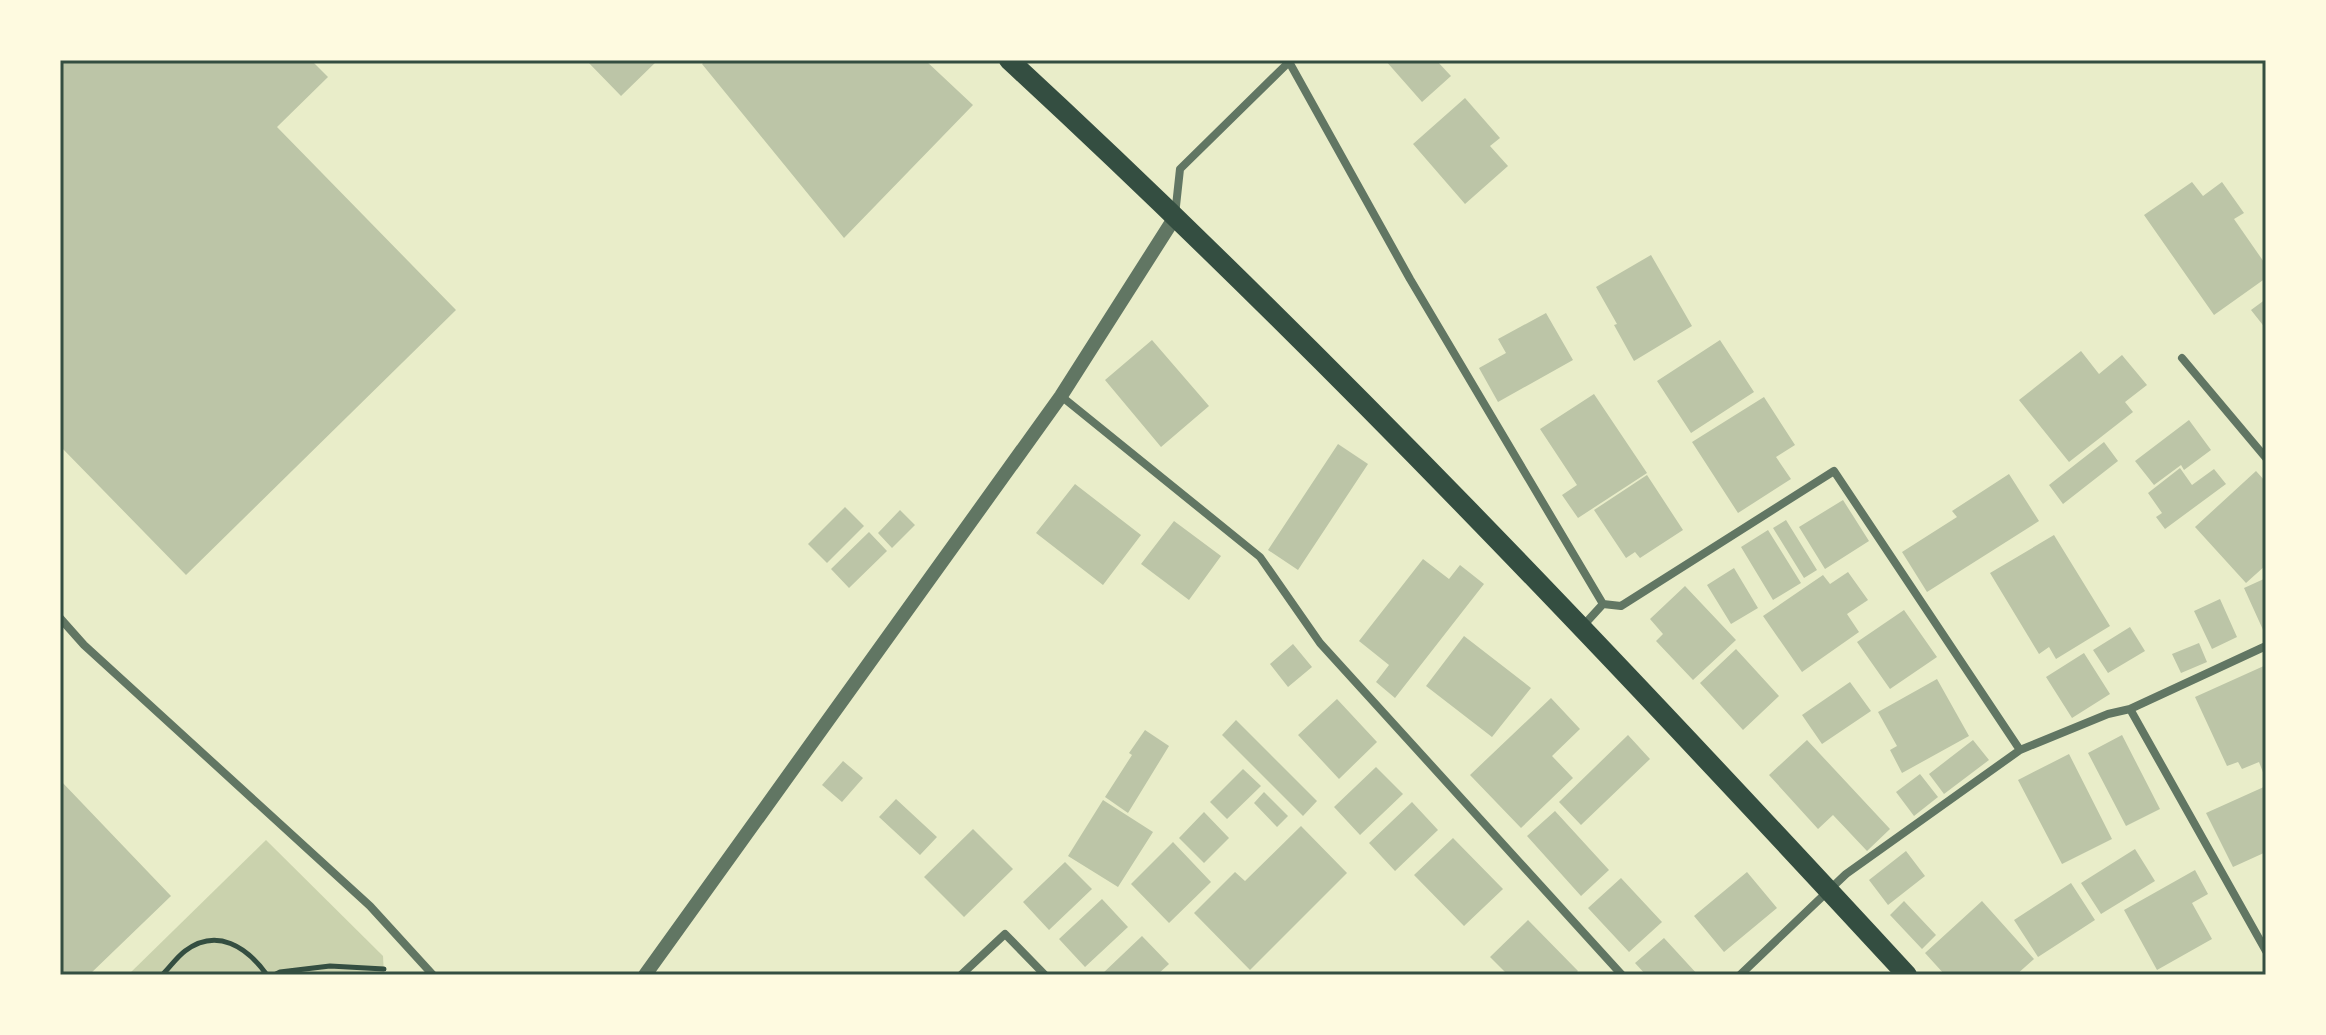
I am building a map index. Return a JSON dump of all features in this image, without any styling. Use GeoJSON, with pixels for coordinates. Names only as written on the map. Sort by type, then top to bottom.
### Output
{"type":"FeatureCollection","features":[{"type":"Feature","properties":{"kind":"main road"},"geometry":{"type":"LineString","coordinates":[[1009,60],[1175,217],[1384,423],[1907,975]]}},
{"type":"Feature","properties":{"kind":"street"},"geometry":{"type":"LineString","coordinates":[[645,975],[1061,396],[1175,217],[1180,169],[1289,61],[1410,279],[1603,604]]}},
{"type":"Feature","properties":{"kind":"street"},"geometry":{"type":"LineString","coordinates":[[2182,358],[2266,458]]}},
{"type":"Feature","properties":{"kind":"street"},"geometry":{"type":"LineString","coordinates":[[1061,396],[1260,557],[1320,643],[1622,975]]}},
{"type":"Feature","properties":{"kind":"street"},"geometry":{"type":"LineString","coordinates":[[1603,604],[1621,606],[1834,471],[2020,750]]}},
{"type":"Feature","properties":{"kind":"street"},"geometry":{"type":"LineString","coordinates":[[1580,628],[1603,604]]}},
{"type":"Feature","properties":{"kind":"street"},"geometry":{"type":"LineString","coordinates":[[60,618],[84,645],[370,906],[433,975]]}},
{"type":"Feature","properties":{"kind":"street"},"geometry":{"type":"LineString","coordinates":[[1740,975],[1827,891],[2020,750],[2108,714],[2130,709],[2266,646]]}},
{"type":"Feature","properties":{"kind":"street"},"geometry":{"type":"LineString","coordinates":[[2130,709],[2266,951]]}},
{"type":"Feature","properties":{"kind":"street"},"geometry":{"type":"LineString","coordinates":[[961,975],[1005,934],[1045,975]]}},
{"type":"Feature","properties":{"kind":"path"},"geometry":{"type":"LineString","coordinates":[[162,975],[184,952],[206,939],[227,942],[252,955],[267,975]]}},
{"type":"Feature","properties":{"kind":"path"},"geometry":{"type":"LineString","coordinates":[[274,975],[330,966],[384,969]]}},
{"type":"Feature","properties":{"kind":"green space"},"geometry":{"type":"Polygon","coordinates":[[[266,840],[383,956],[384,975],[128,975],[266,840]]]}},
{"type":"Feature","properties":{"kind":"building"},"geometry":{"type":"Polygon","coordinates":[[[60,60],[311,60],[328,77],[277,127],[456,310],[186,575],[60,446],[60,60]]]}},
{"type":"Feature","properties":{"kind":"building"},"geometry":{"type":"Polygon","coordinates":[[[586,60],[658,60],[621,96],[586,60]]]}},
{"type":"Feature","properties":{"kind":"building"},"geometry":{"type":"Polygon","coordinates":[[[706,60],[925,60],[973,105],[844,238],[702,64],[706,60]]]}},
{"type":"Feature","properties":{"kind":"building"},"geometry":{"type":"Polygon","coordinates":[[[1385,60],[1436,60],[1451,76],[1422,102],[1385,60]]]}},
{"type":"Feature","properties":{"kind":"building"},"geometry":{"type":"Polygon","coordinates":[[[1465,98],[1500,138],[1490,146],[1508,166],[1465,204],[1413,144],[1465,98]]]}},
{"type":"Feature","properties":{"kind":"building"},"geometry":{"type":"Polygon","coordinates":[[[2192,182],[2203,196],[2222,182],[2244,213],[2234,219],[2266,265],[2266,278],[2214,315],[2144,215],[2192,182]]]}},
{"type":"Feature","properties":{"kind":"building"},"geometry":{"type":"Polygon","coordinates":[[[1651,255],[1692,326],[1634,361],[1596,287],[1651,255]]]}},
{"type":"Feature","properties":{"kind":"building"},"geometry":{"type":"Polygon","coordinates":[[[2266,299],[2266,329],[2251,310],[2266,299]]]}},
{"type":"Feature","properties":{"kind":"building"},"geometry":{"type":"Polygon","coordinates":[[[1546,313],[1573,360],[1498,402],[1479,368],[1506,353],[1498,339],[1546,313]]]}},
{"type":"Feature","properties":{"kind":"building"},"geometry":{"type":"Polygon","coordinates":[[[1152,340],[1209,406],[1161,447],[1105,380],[1152,340]]]}},
{"type":"Feature","properties":{"kind":"building"},"geometry":{"type":"Polygon","coordinates":[[[1720,340],[1754,392],[1691,433],[1657,381],[1720,340]]]}},
{"type":"Feature","properties":{"kind":"building"},"geometry":{"type":"Polygon","coordinates":[[[2081,351],[2099,374],[2122,355],[2147,385],[2125,402],[2133,412],[2069,462],[2019,400],[2081,351]]]}},
{"type":"Feature","properties":{"kind":"building"},"geometry":{"type":"Polygon","coordinates":[[[1594,394],[1647,473],[1578,518],[1562,495],[1577,485],[1540,429],[1594,394]]]}},
{"type":"Feature","properties":{"kind":"building"},"geometry":{"type":"Polygon","coordinates":[[[1764,397],[1795,445],[1776,457],[1791,479],[1738,513],[1692,442],[1764,397]]]}},
{"type":"Feature","properties":{"kind":"building"},"geometry":{"type":"Polygon","coordinates":[[[2189,420],[2211,450],[2184,470],[2181,465],[2154,485],[2135,461],[2189,420]]]}},
{"type":"Feature","properties":{"kind":"building"},"geometry":{"type":"Polygon","coordinates":[[[2104,442],[2118,461],[2063,504],[2049,485],[2104,442]]]}},
{"type":"Feature","properties":{"kind":"building"},"geometry":{"type":"Polygon","coordinates":[[[1338,444],[1368,464],[1298,570],[1268,550],[1338,444]]]}},
{"type":"Feature","properties":{"kind":"building"},"geometry":{"type":"Polygon","coordinates":[[[2180,468],[2192,485],[2214,469],[2226,484],[2165,529],[2156,517],[2162,513],[2148,493],[2180,468]]]}},
{"type":"Feature","properties":{"kind":"building"},"geometry":{"type":"Polygon","coordinates":[[[2256,471],[2266,482],[2266,565],[2246,583],[2195,527],[2256,471]]]}},
{"type":"Feature","properties":{"kind":"building"},"geometry":{"type":"Polygon","coordinates":[[[2009,474],[2039,521],[1927,592],[1902,552],[1957,517],[1952,511],[2009,474]]]}},
{"type":"Feature","properties":{"kind":"building"},"geometry":{"type":"Polygon","coordinates":[[[1647,475],[1683,530],[1640,558],[1635,552],[1626,558],[1594,510],[1647,475]]]}},
{"type":"Feature","properties":{"kind":"building"},"geometry":{"type":"Polygon","coordinates":[[[1075,484],[1141,535],[1103,585],[1036,533],[1075,484]]]}},
{"type":"Feature","properties":{"kind":"building"},"geometry":{"type":"Polygon","coordinates":[[[1843,500],[1869,541],[1825,569],[1799,527],[1843,500]]]}},
{"type":"Feature","properties":{"kind":"building"},"geometry":{"type":"Polygon","coordinates":[[[845,507],[864,526],[827,563],[808,544],[845,507]]]}},
{"type":"Feature","properties":{"kind":"building"},"geometry":{"type":"Polygon","coordinates":[[[900,510],[915,525],[892,548],[878,533],[900,510]]]}},
{"type":"Feature","properties":{"kind":"building"},"geometry":{"type":"Polygon","coordinates":[[[1786,520],[1817,570],[1804,578],[1773,528],[1786,520]]]}},
{"type":"Feature","properties":{"kind":"building"},"geometry":{"type":"Polygon","coordinates":[[[1174,521],[1221,556],[1189,600],[1141,564],[1174,521]]]}},
{"type":"Feature","properties":{"kind":"building"},"geometry":{"type":"Polygon","coordinates":[[[1768,530],[1801,583],[1773,600],[1741,547],[1768,530]]]}},
{"type":"Feature","properties":{"kind":"building"},"geometry":{"type":"Polygon","coordinates":[[[869,532],[887,551],[849,588],[831,569],[869,532]]]}},
{"type":"Feature","properties":{"kind":"building"},"geometry":{"type":"Polygon","coordinates":[[[2054,535],[2110,626],[2056,659],[2049,647],[2039,654],[1990,573],[2054,535]]]}},
{"type":"Feature","properties":{"kind":"building"},"geometry":{"type":"Polygon","coordinates":[[[1423,559],[1449,579],[1460,565],[1484,584],[1395,698],[1376,682],[1389,665],[1359,641],[1423,559]]]}},
{"type":"Feature","properties":{"kind":"building"},"geometry":{"type":"Polygon","coordinates":[[[1734,568],[1758,608],[1731,624],[1707,585],[1734,568]]]}},
{"type":"Feature","properties":{"kind":"building"},"geometry":{"type":"Polygon","coordinates":[[[1848,572],[1868,600],[1847,614],[1859,632],[1802,672],[1763,616],[1823,575],[1830,584],[1848,572]]]}},
{"type":"Feature","properties":{"kind":"building"},"geometry":{"type":"Polygon","coordinates":[[[2266,578],[2266,631],[2264,632],[2244,588],[2266,578]]]}},
{"type":"Feature","properties":{"kind":"building"},"geometry":{"type":"Polygon","coordinates":[[[1685,586],[1736,640],[1693,680],[1656,641],[1663,634],[1650,619],[1685,586]]]}},
{"type":"Feature","properties":{"kind":"building"},"geometry":{"type":"Polygon","coordinates":[[[2220,599],[2237,637],[2212,649],[2194,611],[2220,599]]]}},
{"type":"Feature","properties":{"kind":"building"},"geometry":{"type":"Polygon","coordinates":[[[1904,610],[1937,657],[1890,689],[1857,642],[1904,610]]]}},
{"type":"Feature","properties":{"kind":"building"},"geometry":{"type":"Polygon","coordinates":[[[2130,627],[2145,651],[2108,673],[2093,650],[2130,627]]]}},
{"type":"Feature","properties":{"kind":"building"},"geometry":{"type":"Polygon","coordinates":[[[1464,636],[1531,688],[1492,737],[1426,686],[1464,636]]]}},
{"type":"Feature","properties":{"kind":"building"},"geometry":{"type":"Polygon","coordinates":[[[2199,643],[2207,662],[2181,673],[2172,654],[2199,643]]]}},
{"type":"Feature","properties":{"kind":"building"},"geometry":{"type":"Polygon","coordinates":[[[1293,644],[1312,667],[1288,687],[1270,664],[1293,644]]]}},
{"type":"Feature","properties":{"kind":"building"},"geometry":{"type":"Polygon","coordinates":[[[1736,649],[1779,696],[1743,730],[1700,683],[1736,649]]]}},
{"type":"Feature","properties":{"kind":"building"},"geometry":{"type":"Polygon","coordinates":[[[2084,653],[2110,694],[2072,718],[2046,677],[2084,653]]]}},
{"type":"Feature","properties":{"kind":"building"},"geometry":{"type":"Polygon","coordinates":[[[2266,665],[2266,780],[2259,762],[2242,769],[2238,762],[2227,766],[2195,697],[2266,665]]]}},
{"type":"Feature","properties":{"kind":"building"},"geometry":{"type":"Polygon","coordinates":[[[1937,679],[1969,736],[1902,773],[1890,750],[1897,746],[1878,712],[1937,679]]]}},
{"type":"Feature","properties":{"kind":"building"},"geometry":{"type":"Polygon","coordinates":[[[1850,682],[1871,711],[1822,744],[1802,715],[1850,682]]]}},
{"type":"Feature","properties":{"kind":"building"},"geometry":{"type":"Polygon","coordinates":[[[1551,698],[1580,729],[1552,756],[1573,778],[1521,828],[1470,775],[1551,698]]]}},
{"type":"Feature","properties":{"kind":"building"},"geometry":{"type":"Polygon","coordinates":[[[1337,699],[1377,742],[1339,779],[1298,735],[1337,699]]]}},
{"type":"Feature","properties":{"kind":"building"},"geometry":{"type":"Polygon","coordinates":[[[1236,720],[1317,801],[1303,816],[1222,735],[1236,720]]]}},
{"type":"Feature","properties":{"kind":"building"},"geometry":{"type":"Polygon","coordinates":[[[1145,730],[1169,746],[1128,813],[1105,797],[1145,730]]]}},
{"type":"Feature","properties":{"kind":"building"},"geometry":{"type":"Polygon","coordinates":[[[1628,735],[1650,759],[1581,825],[1559,802],[1628,735]]]}},
{"type":"Feature","properties":{"kind":"building"},"geometry":{"type":"Polygon","coordinates":[[[2122,735],[2160,809],[2126,826],[2088,753],[2122,735]]]}},
{"type":"Feature","properties":{"kind":"building"},"geometry":{"type":"Polygon","coordinates":[[[1807,740],[1890,829],[1867,851],[1833,815],[1818,829],[1769,775],[1807,740]]]}},
{"type":"Feature","properties":{"kind":"building"},"geometry":{"type":"Polygon","coordinates":[[[1973,740],[1989,760],[1944,794],[1929,774],[1973,740]]]}},
{"type":"Feature","properties":{"kind":"building"},"geometry":{"type":"Polygon","coordinates":[[[2069,754],[2112,839],[2062,864],[2018,780],[2069,754]]]}},
{"type":"Feature","properties":{"kind":"building"},"geometry":{"type":"Polygon","coordinates":[[[843,761],[863,778],[842,802],[822,785],[843,761]]]}},
{"type":"Feature","properties":{"kind":"building"},"geometry":{"type":"Polygon","coordinates":[[[1376,767],[1403,794],[1360,835],[1334,807],[1376,767]]]}},
{"type":"Feature","properties":{"kind":"building"},"geometry":{"type":"Polygon","coordinates":[[[1243,769],[1261,786],[1227,819],[1210,802],[1243,769]]]}},
{"type":"Feature","properties":{"kind":"building"},"geometry":{"type":"Polygon","coordinates":[[[1920,774],[1938,797],[1914,816],[1896,792],[1920,774]]]}},
{"type":"Feature","properties":{"kind":"building"},"geometry":{"type":"Polygon","coordinates":[[[60,780],[171,896],[89,975],[60,975],[60,780]]]}},
{"type":"Feature","properties":{"kind":"building"},"geometry":{"type":"Polygon","coordinates":[[[2266,786],[2266,852],[2233,867],[2206,813],[2266,786]]]}},
{"type":"Feature","properties":{"kind":"building"},"geometry":{"type":"Polygon","coordinates":[[[1264,792],[1288,816],[1277,827],[1254,803],[1264,792]]]}},
{"type":"Feature","properties":{"kind":"building"},"geometry":{"type":"Polygon","coordinates":[[[896,799],[937,837],[920,855],[879,817],[896,799]]]}},
{"type":"Feature","properties":{"kind":"building"},"geometry":{"type":"Polygon","coordinates":[[[1103,800],[1153,832],[1118,887],[1068,856],[1103,800]]]}},
{"type":"Feature","properties":{"kind":"building"},"geometry":{"type":"Polygon","coordinates":[[[1412,802],[1438,830],[1395,871],[1369,843],[1412,802]]]}},
{"type":"Feature","properties":{"kind":"building"},"geometry":{"type":"Polygon","coordinates":[[[1555,811],[1609,870],[1581,896],[1527,836],[1555,811]]]}},
{"type":"Feature","properties":{"kind":"building"},"geometry":{"type":"Polygon","coordinates":[[[1204,812],[1229,838],[1204,863],[1179,838],[1204,812]]]}},
{"type":"Feature","properties":{"kind":"building"},"geometry":{"type":"Polygon","coordinates":[[[1301,826],[1347,873],[1250,970],[1194,913],[1235,872],[1245,881],[1301,826]]]}},
{"type":"Feature","properties":{"kind":"building"},"geometry":{"type":"Polygon","coordinates":[[[973,829],[1013,869],[964,917],[924,877],[973,829]]]}},
{"type":"Feature","properties":{"kind":"building"},"geometry":{"type":"Polygon","coordinates":[[[1453,838],[1503,889],[1464,926],[1414,875],[1453,838]]]}},
{"type":"Feature","properties":{"kind":"building"},"geometry":{"type":"Polygon","coordinates":[[[1173,842],[1211,882],[1169,923],[1131,884],[1173,842]]]}},
{"type":"Feature","properties":{"kind":"building"},"geometry":{"type":"Polygon","coordinates":[[[2135,849],[2155,881],[2101,914],[2081,883],[2135,849]]]}},
{"type":"Feature","properties":{"kind":"building"},"geometry":{"type":"Polygon","coordinates":[[[1906,851],[1925,876],[1888,905],[1869,880],[1906,851]]]}},
{"type":"Feature","properties":{"kind":"building"},"geometry":{"type":"Polygon","coordinates":[[[1065,862],[1092,889],[1049,930],[1023,902],[1065,862]]]}},
{"type":"Feature","properties":{"kind":"building"},"geometry":{"type":"Polygon","coordinates":[[[2195,870],[2208,894],[2192,903],[2212,939],[2157,970],[2124,910],[2195,870]]]}},
{"type":"Feature","properties":{"kind":"building"},"geometry":{"type":"Polygon","coordinates":[[[1747,872],[1777,908],[1724,952],[1694,916],[1747,872]]]}},
{"type":"Feature","properties":{"kind":"building"},"geometry":{"type":"Polygon","coordinates":[[[1621,878],[1662,922],[1629,952],[1588,908],[1621,878]]]}},
{"type":"Feature","properties":{"kind":"building"},"geometry":{"type":"Polygon","coordinates":[[[2071,883],[2095,920],[2038,957],[2014,920],[2071,883]]]}},
{"type":"Feature","properties":{"kind":"building"},"geometry":{"type":"Polygon","coordinates":[[[1102,899],[1128,927],[1085,967],[1059,939],[1102,899]]]}},
{"type":"Feature","properties":{"kind":"building"},"geometry":{"type":"Polygon","coordinates":[[[1904,901],[1936,935],[1922,949],[1890,915],[1904,901]]]}},
{"type":"Feature","properties":{"kind":"building"},"geometry":{"type":"Polygon","coordinates":[[[1982,901],[2034,959],[2016,975],[1945,975],[1925,953],[1982,901]]]}},
{"type":"Feature","properties":{"kind":"building"},"geometry":{"type":"Polygon","coordinates":[[[1528,920],[1578,971],[1574,975],[1508,975],[1490,957],[1528,920]]]}},
{"type":"Feature","properties":{"kind":"building"},"geometry":{"type":"Polygon","coordinates":[[[1142,936],[1169,964],[1157,975],[1101,975],[1142,936]]]}},
{"type":"Feature","properties":{"kind":"building"},"geometry":{"type":"Polygon","coordinates":[[[1664,938],[1698,975],[1646,975],[1635,963],[1664,938]]]}}]}
